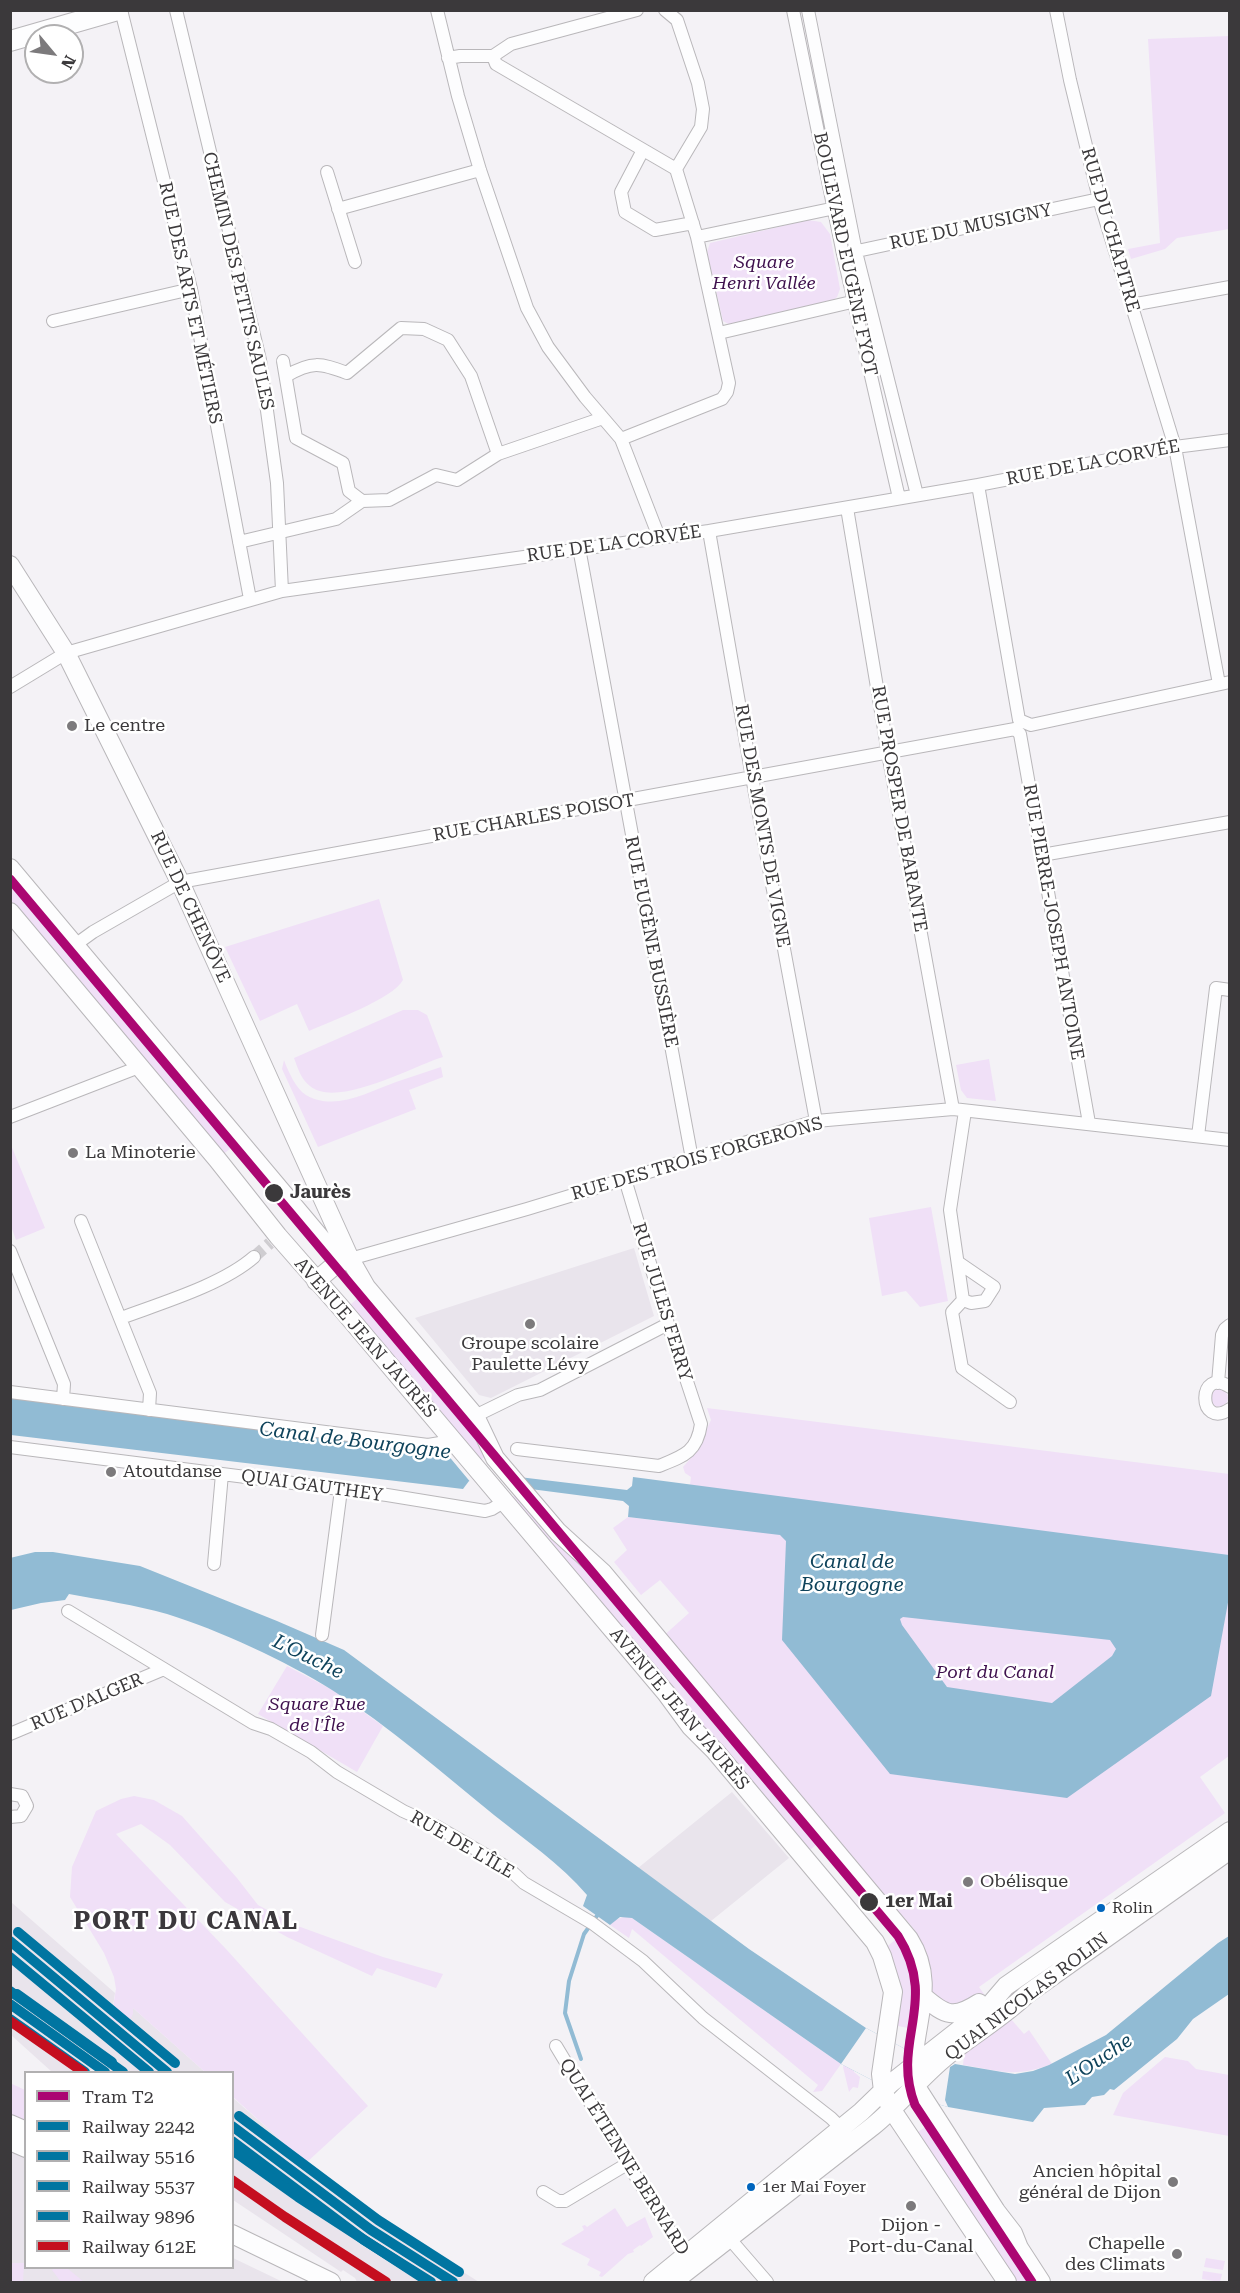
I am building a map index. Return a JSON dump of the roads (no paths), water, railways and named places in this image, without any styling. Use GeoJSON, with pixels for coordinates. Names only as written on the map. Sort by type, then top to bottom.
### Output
{"type":"FeatureCollection","features":[{"type":"Feature","properties":{"kind":"main road"},"geometry":{"type":"LineString","coordinates":[[10,40],[120,10]]}},
{"type":"Feature","properties":{"kind":"main road","name":"RUE DE CHENÔVE"},"geometry":{"type":"LineString","coordinates":[[10,565],[66,653],[180,882],[350,1259]]}},
{"type":"Feature","properties":{"kind":"main road","name":"AVENUE JEAN JAURÈS"},"geometry":{"type":"LineString","coordinates":[[10,868],[324,1242],[350,1259],[366,1287],[475,1416],[495,1458],[550,1522],[603,1573],[904,1932],[920,1960],[923,1977],[923,2058],[915,2094]]}},
{"type":"Feature","properties":{"kind":"main road","name":"AVENUE JEAN JAURÈS"},"geometry":{"type":"LineString","coordinates":[[10,912],[139,1066],[274,1239],[350,1318],[666,1693],[691,1727],[715,1751],[874,1942],[882,1956],[892,1992],[881,2074],[884,2088]]}},
{"type":"Feature","properties":{"kind":"main road"},"geometry":{"type":"LineString","coordinates":[[316,1281],[335,1265],[350,1259]]}},
{"type":"Feature","properties":{"kind":"main road","name":"QUAI NICOLAS ROLIN"},"geometry":{"type":"LineString","coordinates":[[689,2261],[729,2238],[915,2094],[923,2058],[988,2007],[1006,1986],[1064,1956],[1120,1917],[1230,1831]]}},
{"type":"Feature","properties":{"kind":"main road","name":"QUAI NICOLAS ROLIN"},"geometry":{"type":"LineString","coordinates":[[1120,1917],[1230,1850]]}},
{"type":"Feature","properties":{"kind":"main road","name":"QUAI NICOLAS ROLIN"},"geometry":{"type":"LineString","coordinates":[[923,2058],[1007,2012],[1064,1956]]}},
{"type":"Feature","properties":{"kind":"main road"},"geometry":{"type":"LineString","coordinates":[[924,1997],[939,2009],[953,2014],[964,2013],[1006,1986]]}},
{"type":"Feature","properties":{"kind":"main road"},"geometry":{"type":"LineString","coordinates":[[653,2283],[689,2261],[842,2128],[884,2088],[923,2058]]}},
{"type":"Feature","properties":{"kind":"main road"},"geometry":{"type":"LineString","coordinates":[[884,2088],[892,2110],[1007,2283]]}},
{"type":"Feature","properties":{"kind":"main road"},"geometry":{"type":"LineString","coordinates":[[915,2094],[1013,2233],[1019,2248],[1041,2283]]}},
{"type":"Feature","properties":{"kind":"main road"},"geometry":{"type":"LineString","coordinates":[[10,2124],[24,2130]]}},
{"type":"Feature","properties":{"kind":"main road"},"geometry":{"type":"LineString","coordinates":[[10,2140],[24,2147]]}},
{"type":"Feature","properties":{"kind":"main road"},"geometry":{"type":"LineString","coordinates":[[234,2235],[331,2283]]}},
{"type":"Feature","properties":{"kind":"main road"},"geometry":{"type":"LineString","coordinates":[[234,2249],[304,2283]]}},
{"type":"Feature","properties":{"kind":"main road"},"geometry":{"type":"LineString","coordinates":[[673,2283],[689,2261]]}},
{"type":"Feature","properties":{"kind":"street","name":"RUE DES ARTS ET MÉTIERS"},"geometry":{"type":"LineString","coordinates":[[120,10],[191,289],[250,599]]}},
{"type":"Feature","properties":{"kind":"street","name":"CHEMIN DES PETITS SAULES"},"geometry":{"type":"LineString","coordinates":[[176,10],[260,360],[273,440],[282,591]]}},
{"type":"Feature","properties":{"kind":"street"},"geometry":{"type":"LineString","coordinates":[[437,10],[448,58],[480,170],[527,308],[548,347],[621,439],[659,537]]}},
{"type":"Feature","properties":{"kind":"street"},"geometry":{"type":"LineString","coordinates":[[448,58],[493,56],[511,44],[637,10]]}},
{"type":"Feature","properties":{"kind":"street"},"geometry":{"type":"LineString","coordinates":[[665,10],[677,20],[698,83],[703,109],[700,127],[676,169]]}},
{"type":"Feature","properties":{"kind":"street","name":"BOULEVARD EUGÈNE FYOT"},"geometry":{"type":"LineString","coordinates":[[793,10],[850,253],[854,302],[899,498]]}},
{"type":"Feature","properties":{"kind":"street","name":"BOULEVARD EUGÈNE FYOT"},"geometry":{"type":"LineString","coordinates":[[808,10],[840,207]]}},
{"type":"Feature","properties":{"kind":"street","name":"RUE DU CHAPITRE"},"geometry":{"type":"LineString","coordinates":[[1056,10],[1070,80],[1099,199],[1175,447],[1224,683]]}},
{"type":"Feature","properties":{"kind":"street"},"geometry":{"type":"LineString","coordinates":[[493,56],[496,64],[676,169],[697,237],[729,383],[722,399],[621,439]]}},
{"type":"Feature","properties":{"kind":"street"},"geometry":{"type":"LineString","coordinates":[[643,150],[621,192],[624,212],[655,230],[693,223]]}},
{"type":"Feature","properties":{"kind":"street"},"geometry":{"type":"LineString","coordinates":[[338,209],[480,170]]}},
{"type":"Feature","properties":{"kind":"street"},"geometry":{"type":"LineString","coordinates":[[327,172],[355,262]]}},
{"type":"Feature","properties":{"kind":"street","name":"RUE DU MUSIGNY"},"geometry":{"type":"LineString","coordinates":[[850,253],[1099,199]]}},
{"type":"Feature","properties":{"kind":"street"},"geometry":{"type":"LineString","coordinates":[[697,237],[840,207]]}},
{"type":"Feature","properties":{"kind":"street","name":"BOULEVARD EUGÈNE FYOT"},"geometry":{"type":"LineString","coordinates":[[850,253],[867,299],[917,495]]}},
{"type":"Feature","properties":{"kind":"street"},"geometry":{"type":"LineString","coordinates":[[1131,305],[1230,287]]}},
{"type":"Feature","properties":{"kind":"street"},"geometry":{"type":"LineString","coordinates":[[53,321],[191,289]]}},
{"type":"Feature","properties":{"kind":"street"},"geometry":{"type":"LineString","coordinates":[[719,333],[867,299]]}},
{"type":"Feature","properties":{"kind":"street"},"geometry":{"type":"LineString","coordinates":[[286,376],[298,370],[322,364],[347,373],[402,328],[424,329],[448,340],[471,376],[498,454]]}},
{"type":"Feature","properties":{"kind":"street"},"geometry":{"type":"LineString","coordinates":[[283,361],[296,438],[343,463],[349,491],[362,501]]}},
{"type":"Feature","properties":{"kind":"street"},"geometry":{"type":"LineString","coordinates":[[239,542],[336,519],[362,501],[389,500],[436,475],[457,480],[498,454],[603,418]]}},
{"type":"Feature","properties":{"kind":"street","name":"RUE DE LA CORVÉE"},"geometry":{"type":"LineString","coordinates":[[10,687],[66,653],[282,591],[709,531],[978,485],[1175,447],[1230,440]]}},
{"type":"Feature","properties":{"kind":"street"},"geometry":{"type":"LineString","coordinates":[[978,485],[1017,719],[1031,725],[1224,683]]}},
{"type":"Feature","properties":{"kind":"street","name":"RUE PROSPER DE BARANTE"},"geometry":{"type":"LineString","coordinates":[[847,508],[888,753],[959,1110],[951,1210],[963,1300]]}},
{"type":"Feature","properties":{"kind":"street","name":"RUE DES MONTS DE VIGNE"},"geometry":{"type":"LineString","coordinates":[[709,531],[816,1121]]}},
{"type":"Feature","properties":{"kind":"street","name":"RUE EUGÈNE BUSSIÈRE"},"geometry":{"type":"LineString","coordinates":[[579,548],[692,1159]]}},
{"type":"Feature","properties":{"kind":"street","name":"RUE CHARLES POISOT"},"geometry":{"type":"LineString","coordinates":[[75,945],[93,932],[180,882],[1008,729]]}},
{"type":"Feature","properties":{"kind":"street","name":"RUE PIERRE-JOSEPH ANTOINE"},"geometry":{"type":"LineString","coordinates":[[1008,729],[1015,729],[1020,734],[1089,1123]]}},
{"type":"Feature","properties":{"kind":"street"},"geometry":{"type":"LineString","coordinates":[[1042,855],[1230,822]]}},
{"type":"Feature","properties":{"kind":"street"},"geometry":{"type":"LineString","coordinates":[[1198,1136],[1216,988],[1230,990]]}},
{"type":"Feature","properties":{"kind":"street"},"geometry":{"type":"LineString","coordinates":[[10,1117],[139,1066]]}},
{"type":"Feature","properties":{"kind":"street","name":"RUE DES TROIS FORGERONS"},"geometry":{"type":"LineString","coordinates":[[350,1259],[816,1121],[959,1110],[1230,1140]]}},
{"type":"Feature","properties":{"kind":"street","name":"RUE JULES FERRY"},"geometry":{"type":"LineString","coordinates":[[517,1449],[659,1466],[680,1458],[699,1441],[701,1424],[668,1324],[625,1179]]}},
{"type":"Feature","properties":{"kind":"street"},"geometry":{"type":"LineString","coordinates":[[81,1221],[150,1393],[149,1410]]}},
{"type":"Feature","properties":{"kind":"street"},"geometry":{"type":"LineString","coordinates":[[11,1253],[64,1384],[63,1399]]}},
{"type":"Feature","properties":{"kind":"street"},"geometry":{"type":"LineString","coordinates":[[121,1318],[207,1285],[254,1257]]}},
{"type":"Feature","properties":{"kind":"street"},"geometry":{"type":"LineString","coordinates":[[959,1263],[994,1287],[985,1301],[971,1303],[963,1300],[952,1312],[962,1368],[1010,1402]]}},
{"type":"Feature","properties":{"kind":"street"},"geometry":{"type":"LineString","coordinates":[[475,1416],[518,1395],[540,1390],[668,1324]]}},
{"type":"Feature","properties":{"kind":"street"},"geometry":{"type":"LineString","coordinates":[[1230,1325],[1222,1335],[1224,1385],[1213,1384],[1205,1391],[1204,1396],[1206,1406],[1213,1412],[1218,1413],[1230,1409]]}},
{"type":"Feature","properties":{"kind":"street"},"geometry":{"type":"LineString","coordinates":[[10,1392],[428,1445],[440,1443],[450,1437]]}},
{"type":"Feature","properties":{"kind":"street","name":"QUAI GAUTHEY"},"geometry":{"type":"LineString","coordinates":[[10,1447],[485,1510],[492,1509],[504,1501]]}},
{"type":"Feature","properties":{"kind":"street"},"geometry":{"type":"LineString","coordinates":[[214,1564],[222,1474]]}},
{"type":"Feature","properties":{"kind":"street"},"geometry":{"type":"LineString","coordinates":[[322,1635],[342,1490]]}},
{"type":"Feature","properties":{"kind":"street","name":"RUE DE L'ÎLE"},"geometry":{"type":"LineString","coordinates":[[68,1611],[253,1723],[271,1728],[301,1746],[334,1771],[508,1868],[524,1883],[601,1929],[644,1961],[703,2018],[831,2118],[855,2142]]}},
{"type":"Feature","properties":{"kind":"street","name":"RUE D'ALGER"},"geometry":{"type":"LineString","coordinates":[[10,1734],[164,1669]]}},
{"type":"Feature","properties":{"kind":"street"},"geometry":{"type":"LineString","coordinates":[[10,1794],[22,1796],[27,1806],[21,1816],[10,1817]]}},
{"type":"Feature","properties":{"kind":"street","name":"QUAI ÉTIENNE BERNARD"},"geometry":{"type":"LineString","coordinates":[[556,2046],[689,2261]]}},
{"type":"Feature","properties":{"kind":"street"},"geometry":{"type":"LineString","coordinates":[[543,2192],[558,2201],[565,2201],[627,2164]]}},
{"type":"Feature","properties":{"kind":"street"},"geometry":{"type":"LineString","coordinates":[[729,2238],[767,2283]]}},
{"type":"Feature","properties":{"kind":"water","name":"Canal de Bourgogne"},"geometry":{"type":"Polygon","coordinates":[[[11,1398],[447,1453],[461,1470],[627,1490],[632,1486],[633,1477],[1229,1555],[1229,1597],[1211,1696],[1067,1798],[890,1774],[782,1640],[786,1541],[780,1535],[628,1517],[629,1506],[623,1501],[469,1481],[463,1489],[11,1435],[11,1398]],[[903,1617],[900,1619],[947,1687],[1052,1703],[1112,1656],[1116,1649],[1110,1640],[903,1617]]]}},
{"type":"Feature","properties":{"kind":"water"},"geometry":{"type":"Polygon","coordinates":[[[35,1552],[53,1552],[140,1566],[344,1650],[749,1949],[866,2028],[907,2050],[955,2064],[1002,2072],[1015,2074],[1033,2071],[1106,2035],[1229,1936],[1229,1994],[1193,2019],[1177,2039],[1114,2090],[1110,2089],[1104,2095],[1092,2097],[1085,2105],[1044,2108],[1033,2122],[948,2107],[895,2092],[841,2064],[632,1918],[620,1917],[610,1925],[583,1906],[587,1895],[542,1853],[374,1719],[332,1690],[294,1668],[208,1629],[167,1614],[131,1605],[69,1594],[65,1600],[11,1610],[10,1558],[35,1552]]]}},
{"type":"Feature","properties":{"kind":"waterway","name":"L'Ouche"},"geometry":{"type":"LineString","coordinates":[[581,2059],[565,2013],[569,1981],[584,1934],[599,1913]]}},
{"type":"Feature","properties":{"kind":"tunnel"},"geometry":{"type":"LineString","coordinates":[[254,1257],[270,1243]]}},
{"type":"Feature","properties":{"kind":"tram line","name":"T2"},"geometry":{"type":"LineString","coordinates":[[10,879],[898,1936],[910,1960],[915,1982],[908,2061],[909,2082],[915,2105],[1032,2282]]}},
{"type":"Feature","properties":{"kind":"rail line","name":"9896"},"geometry":{"type":"LineString","coordinates":[[18,1932],[175,2063]]}},
{"type":"Feature","properties":{"kind":"rail line","name":"2242"},"geometry":{"type":"LineString","coordinates":[[10,1941],[166,2071]]}},
{"type":"Feature","properties":{"kind":"rail line","name":"5516"},"geometry":{"type":"LineString","coordinates":[[10,1957],[148,2071]]}},
{"type":"Feature","properties":{"kind":"rail line","name":"5537"},"geometry":{"type":"LineString","coordinates":[[10,1991],[122,2071]]}},
{"type":"Feature","properties":{"kind":"rail line","name":"9896"},"geometry":{"type":"LineString","coordinates":[[17,1994],[112,2062]]}},
{"type":"Feature","properties":{"kind":"rail line","name":"2242"},"geometry":{"type":"LineString","coordinates":[[10,2004],[104,2071]]}},
{"type":"Feature","properties":{"kind":"rail line","name":"5516"},"geometry":{"type":"LineString","coordinates":[[10,2019],[84,2071]]}},
{"type":"Feature","properties":{"kind":"rail line","name":"612E"},"geometry":{"type":"LineString","coordinates":[[10,2021],[82,2071]]}},
{"type":"Feature","properties":{"kind":"rail line","name":"9896"},"geometry":{"type":"LineString","coordinates":[[239,2116],[378,2220],[459,2272]]}},
{"type":"Feature","properties":{"kind":"rail line","name":"2242"},"geometry":{"type":"LineString","coordinates":[[234,2127],[371,2230],[453,2282]]}},
{"type":"Feature","properties":{"kind":"rail line","name":"5516"},"geometry":{"type":"LineString","coordinates":[[234,2142],[364,2240],[431,2282]]}},
{"type":"Feature","properties":{"kind":"rail line","name":"5537"},"geometry":{"type":"LineString","coordinates":[[234,2151],[298,2197],[429,2282]]}},
{"type":"Feature","properties":{"kind":"rail line","name":"612E"},"geometry":{"type":"LineString","coordinates":[[234,2181],[386,2282]]}},
{"type":"Feature","properties":{"kind":"place","name":"Le centre"},"geometry":{"type":"Point","coordinates":[72,726]}},
{"type":"Feature","properties":{"kind":"place","name":"La Minoterie"},"geometry":{"type":"Point","coordinates":[73,1153]}},
{"type":"Feature","properties":{"kind":"place","name":"Jaurès"},"geometry":{"type":"Point","coordinates":[274,1193]}},
{"type":"Feature","properties":{"kind":"place","name":"Groupe scolaire Paulette Lévy"},"geometry":{"type":"Point","coordinates":[530,1324]}},
{"type":"Feature","properties":{"kind":"place","name":"Atoutdanse"},"geometry":{"type":"Point","coordinates":[111,1472]}},
{"type":"Feature","properties":{"kind":"place","name":"Obélisque"},"geometry":{"type":"Point","coordinates":[968,1882]}},
{"type":"Feature","properties":{"kind":"place","name":"1er Mai"},"geometry":{"type":"Point","coordinates":[869,1902]}},
{"type":"Feature","properties":{"kind":"place","name":"Rolin"},"geometry":{"type":"Point","coordinates":[1101,1908]}},
{"type":"Feature","properties":{"kind":"place","name":"Ancien hôpital général de Dijon"},"geometry":{"type":"Point","coordinates":[1173,2182]}},
{"type":"Feature","properties":{"kind":"place","name":"1er Mai Foyer"},"geometry":{"type":"Point","coordinates":[751,2187]}},
{"type":"Feature","properties":{"kind":"place","name":"Dijon - Port-du-Canal"},"geometry":{"type":"Point","coordinates":[911,2206]}},
{"type":"Feature","properties":{"kind":"place","name":"Chapelle des Climats"},"geometry":{"type":"Point","coordinates":[1177,2254]}},
{"type":"Feature","properties":{"kind":"district","name":"PORT DU CANAL"},"geometry":{"type":"Point","coordinates":[186,1922]}},
{"type":"Feature","properties":{"kind":"park label","name":"Square Henri Vallée"},"geometry":{"type":"Point","coordinates":[764,273]}},
{"type":"Feature","properties":{"kind":"park label","name":"Port du Canal"},"geometry":{"type":"Point","coordinates":[995,1673]}},
{"type":"Feature","properties":{"kind":"park label","name":"Square Rue de l'Île"},"geometry":{"type":"Point","coordinates":[317,1715]}}]}
